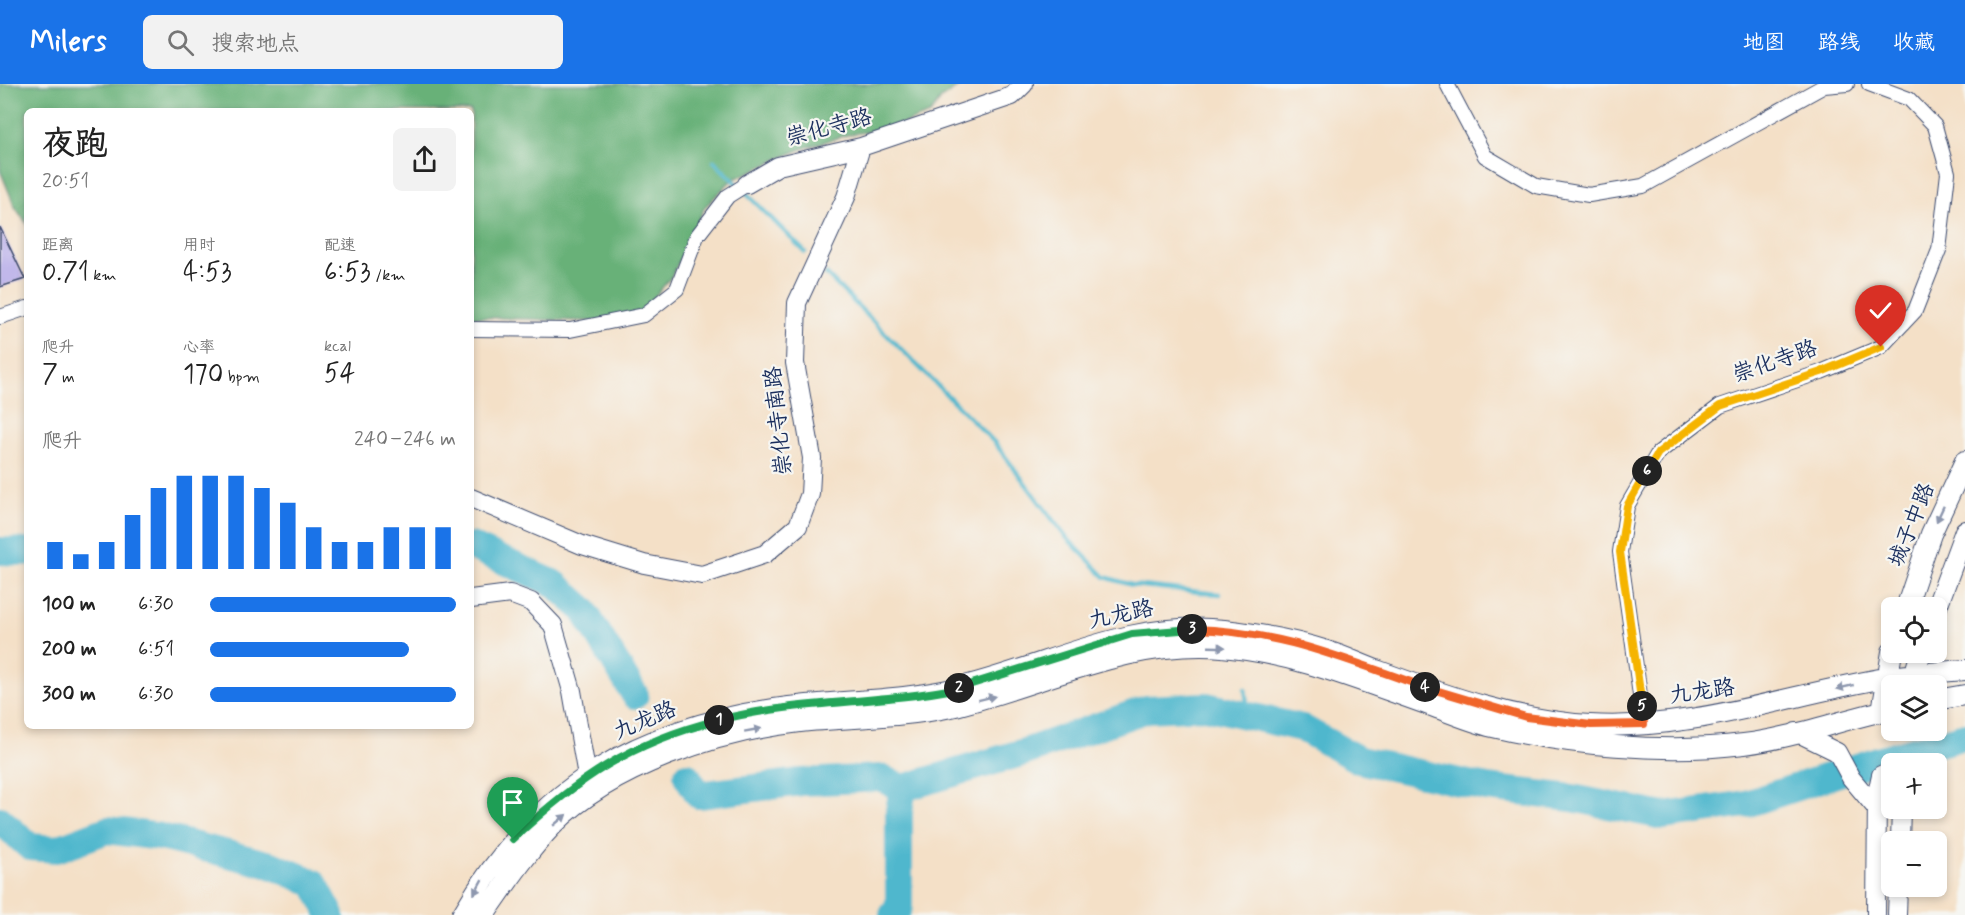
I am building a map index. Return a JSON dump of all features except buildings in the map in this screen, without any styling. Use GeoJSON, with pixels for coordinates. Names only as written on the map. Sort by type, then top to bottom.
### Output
{"type":"FeatureCollection","features":[{"type":"Feature","properties":{"kind":"main road","name":"城子中路"},"geometry":{"type":"LineString","coordinates":[[1910,597],[1931,534],[1965,461]]}},
{"type":"Feature","properties":{"kind":"main road"},"geometry":{"type":"LineString","coordinates":[[1940,597],[1965,531]]}},
{"type":"Feature","properties":{"kind":"main road","name":"九龙路"},"geometry":{"type":"LineString","coordinates":[[462,915],[483,878],[513,839],[551,804],[587,776],[626,753],[692,727],[790,707],[921,696],[961,687],[1093,644],[1132,634],[1174,628],[1219,630],[1277,638],[1328,651],[1460,699],[1526,717],[1591,725],[1644,724],[1751,709],[1881,679]]}},
{"type":"Feature","properties":{"kind":"main road","name":"九龙路"},"geometry":{"type":"LineString","coordinates":[[484,915],[515,871],[555,823],[598,790],[657,758],[724,735],[778,726],[945,708],[1002,694],[1093,662],[1160,648],[1219,646],[1264,652],[1342,674],[1488,726],[1556,738],[1640,748],[1745,744],[1881,711]]}},
{"type":"Feature","properties":{"kind":"main road","name":"九龙路"},"geometry":{"type":"LineString","coordinates":[[1938,675],[1965,670]]}},
{"type":"Feature","properties":{"kind":"main road"},"geometry":{"type":"LineString","coordinates":[[1947,698],[1965,695]]}},
{"type":"Feature","properties":{"kind":"street","name":"崇化寺路"},"geometry":{"type":"LineString","coordinates":[[741,188],[778,166],[861,147],[1012,96],[1024,84]]}},
{"type":"Feature","properties":{"kind":"street"},"geometry":{"type":"LineString","coordinates":[[1447,84],[1485,156],[1536,186],[1589,195],[1643,186],[1824,86],[1847,84]]}},
{"type":"Feature","properties":{"kind":"street","name":"崇化寺路"},"geometry":{"type":"LineString","coordinates":[[1644,724],[1620,552],[1627,506],[1658,453],[1720,406],[1821,372],[1881,347],[1915,311],[1939,250],[1948,173],[1935,126],[1910,99],[1869,84]]}},
{"type":"Feature","properties":{"kind":"street","name":"崇化寺南路"},"geometry":{"type":"LineString","coordinates":[[474,499],[582,545],[644,564],[702,575],[765,554],[798,526],[810,494],[812,458],[795,363],[797,303],[846,197],[861,147]]}},
{"type":"Feature","properties":{"kind":"street"},"geometry":{"type":"LineString","coordinates":[[474,329],[570,330],[644,315],[677,289],[697,236],[728,196],[741,188]]}},
{"type":"Feature","properties":{"kind":"street"},"geometry":{"type":"LineString","coordinates":[[0,317],[24,309]]}},
{"type":"Feature","properties":{"kind":"street"},"geometry":{"type":"LineString","coordinates":[[474,599],[510,594],[531,602],[553,625],[572,691],[587,776]]}},
{"type":"Feature","properties":{"kind":"street"},"geometry":{"type":"LineString","coordinates":[[1796,732],[1837,752],[1851,778],[1877,808]]}},
{"type":"Feature","properties":{"kind":"street"},"geometry":{"type":"LineString","coordinates":[[1876,915],[1877,808],[1881,775]]}},
{"type":"Feature","properties":{"kind":"street"},"geometry":{"type":"LineString","coordinates":[[1897,915],[1898,897]]}},
{"type":"Feature","properties":{"kind":"green space"},"geometry":{"type":"Polygon","coordinates":[[[0,84],[962,84],[941,99],[930,114],[894,127],[843,136],[799,150],[732,180],[705,207],[672,276],[638,317],[606,322],[474,317],[474,108],[24,108],[24,220],[15,207],[0,170],[0,84]]]}},
{"type":"Feature","properties":{"kind":"waterway"},"geometry":{"type":"LineString","coordinates":[[714,161],[805,252]]}},
{"type":"Feature","properties":{"kind":"waterway"},"geometry":{"type":"LineString","coordinates":[[826,274],[995,443],[1065,536],[1105,577],[1132,585],[1219,594]]}},
{"type":"Feature","properties":{"kind":"waterway"},"geometry":{"type":"LineString","coordinates":[[474,547],[555,584],[583,609],[635,695]]}},
{"type":"Feature","properties":{"kind":"waterway"},"geometry":{"type":"LineString","coordinates":[[0,551],[24,552]]}},
{"type":"Feature","properties":{"kind":"waterway"},"geometry":{"type":"LineString","coordinates":[[1245,689],[1249,716]]}},
{"type":"Feature","properties":{"kind":"waterway"},"geometry":{"type":"LineString","coordinates":[[687,776],[699,795],[801,782],[881,778],[903,788],[1028,751],[1147,709],[1206,706],[1302,728],[1359,760],[1487,788],[1572,798],[1664,816],[1746,804],[1884,758],[1965,736]]}},
{"type":"Feature","properties":{"kind":"waterway"},"geometry":{"type":"LineString","coordinates":[[893,915],[899,907],[899,811],[903,788]]}},
{"type":"Feature","properties":{"kind":"waterway"},"geometry":{"type":"LineString","coordinates":[[0,820],[30,847],[57,849],[107,830],[161,837],[271,865],[314,883],[331,915]]}},
{"type":"Feature","properties":{"kind":"route"},"geometry":{"type":"LineString","coordinates":[[513,839],[551,804],[587,776],[626,753],[681,730],[736,716],[790,707],[921,696],[961,687],[1093,644],[1132,634],[1174,628],[1219,630],[1277,638],[1328,651],[1380,672],[1460,699],[1526,717],[1591,725],[1644,724],[1620,552],[1627,506],[1658,453],[1720,406],[1821,372],[1881,347]]}}]}
